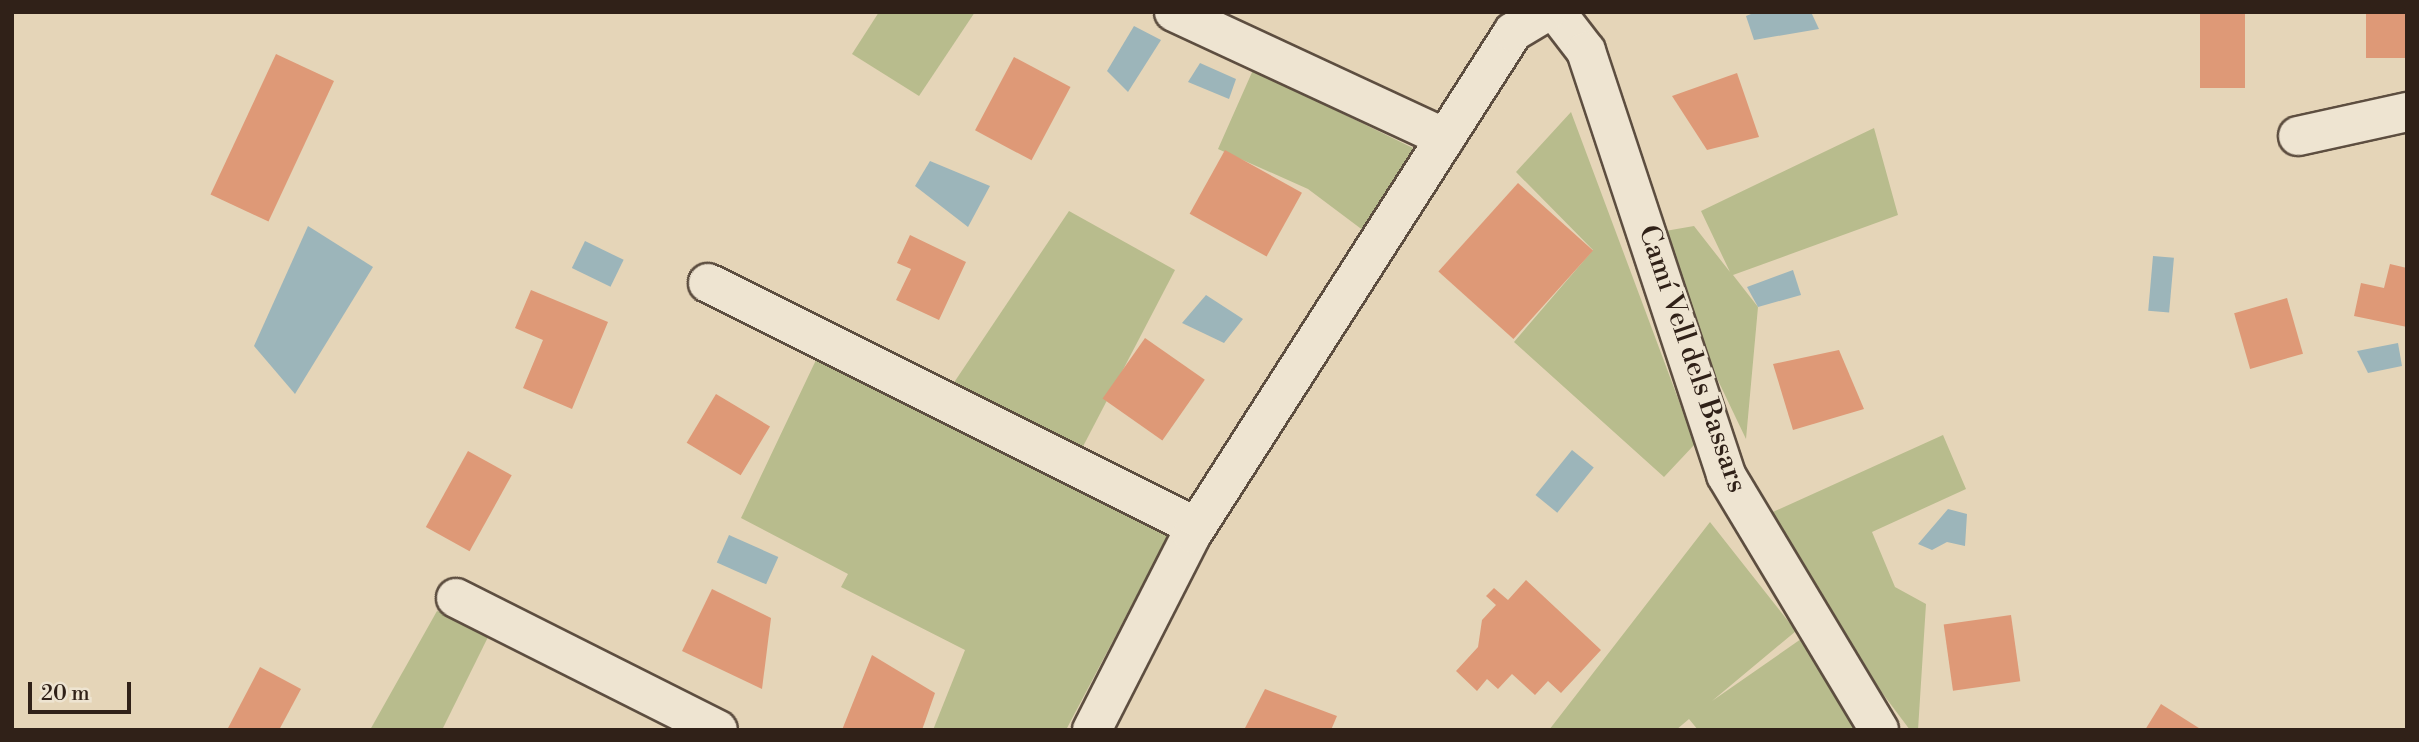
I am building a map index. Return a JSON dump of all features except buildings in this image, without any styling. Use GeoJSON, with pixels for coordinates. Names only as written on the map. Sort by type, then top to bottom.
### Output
{"type":"FeatureCollection","features":[{"type":"Feature","properties":{"kind":"street"},"geometry":{"type":"LineString","coordinates":[[1174,12],[1446,138]]}},
{"type":"Feature","properties":{"kind":"street"},"geometry":{"type":"LineString","coordinates":[[1092,730],[1197,527],[1513,32],[1546,12]]}},
{"type":"Feature","properties":{"kind":"street","name":"Camí Vell dels Bassars"},"geometry":{"type":"LineString","coordinates":[[1556,12],[1586,51],[1727,475],[1879,730]]}},
{"type":"Feature","properties":{"kind":"street"},"geometry":{"type":"LineString","coordinates":[[2298,136],[2407,112]]}},
{"type":"Feature","properties":{"kind":"street"},"geometry":{"type":"LineString","coordinates":[[709,282],[1197,527]]}},
{"type":"Feature","properties":{"kind":"street"},"geometry":{"type":"LineString","coordinates":[[456,598],[718,730]]}},
{"type":"Feature","properties":{"kind":"green space"},"geometry":{"type":"Polygon","coordinates":[[[879,12],[975,12],[919,96],[852,54],[879,12]]]}},
{"type":"Feature","properties":{"kind":"green space"},"geometry":{"type":"Polygon","coordinates":[[[1253,70],[1413,148],[1368,234],[1308,189],[1218,149],[1253,70]]]}},
{"type":"Feature","properties":{"kind":"green space"},"geometry":{"type":"Polygon","coordinates":[[[1571,112],[1695,444],[1664,477],[1514,342],[1593,250],[1516,172],[1571,112]]]}},
{"type":"Feature","properties":{"kind":"green space"},"geometry":{"type":"Polygon","coordinates":[[[1874,128],[1898,215],[1733,275],[1758,307],[1746,439],[1648,234],[1694,226],[1730,272],[1701,211],[1874,128]]]}},
{"type":"Feature","properties":{"kind":"green space"},"geometry":{"type":"Polygon","coordinates":[[[1069,211],[1175,270],[1078,456],[953,384],[1069,211]]]}},
{"type":"Feature","properties":{"kind":"green space"},"geometry":{"type":"Polygon","coordinates":[[[825,341],[949,403],[1168,536],[1066,730],[933,730],[965,650],[841,587],[848,574],[741,518],[825,341]]]}},
{"type":"Feature","properties":{"kind":"green space"},"geometry":{"type":"Polygon","coordinates":[[[1943,435],[1966,489],[1872,532],[1895,587],[1926,604],[1918,730],[1910,730],[1753,521],[1943,435]]]}},
{"type":"Feature","properties":{"kind":"green space"},"geometry":{"type":"Polygon","coordinates":[[[1710,522],[1796,631],[1712,701],[1801,639],[1856,730],[1698,730],[1689,719],[1676,730],[1549,730],[1710,522]]]}},
{"type":"Feature","properties":{"kind":"green space"},"geometry":{"type":"Polygon","coordinates":[[[437,611],[492,629],[442,730],[370,730],[437,611]]]}},
{"type":"Feature","properties":{"kind":"water"},"geometry":{"type":"Polygon","coordinates":[[[1756,12],[1811,12],[1819,29],[1754,40],[1746,16],[1756,12]]]}},
{"type":"Feature","properties":{"kind":"water"},"geometry":{"type":"Polygon","coordinates":[[[1134,26],[1161,40],[1128,92],[1107,71],[1134,26]]]}},
{"type":"Feature","properties":{"kind":"water"},"geometry":{"type":"Polygon","coordinates":[[[1200,63],[1236,79],[1229,99],[1188,82],[1200,63]]]}},
{"type":"Feature","properties":{"kind":"water"},"geometry":{"type":"Polygon","coordinates":[[[930,161],[990,186],[968,227],[915,186],[930,161]]]}},
{"type":"Feature","properties":{"kind":"water"},"geometry":{"type":"Polygon","coordinates":[[[308,226],[373,267],[295,394],[254,346],[308,226]]]}},
{"type":"Feature","properties":{"kind":"water"},"geometry":{"type":"Polygon","coordinates":[[[585,241],[624,260],[610,287],[572,268],[585,241]]]}},
{"type":"Feature","properties":{"kind":"water"},"geometry":{"type":"Polygon","coordinates":[[[2153,256],[2174,258],[2169,313],[2148,311],[2153,256]]]}},
{"type":"Feature","properties":{"kind":"water"},"geometry":{"type":"Polygon","coordinates":[[[1793,270],[1801,295],[1758,307],[1747,287],[1793,270]]]}},
{"type":"Feature","properties":{"kind":"water"},"geometry":{"type":"Polygon","coordinates":[[[1206,295],[1243,319],[1224,343],[1182,323],[1206,295]]]}},
{"type":"Feature","properties":{"kind":"water"},"geometry":{"type":"Polygon","coordinates":[[[2398,343],[2402,366],[2368,373],[2357,351],[2398,343]]]}},
{"type":"Feature","properties":{"kind":"water"},"geometry":{"type":"Polygon","coordinates":[[[1572,450],[1594,468],[1557,513],[1535,495],[1572,450]]]}},
{"type":"Feature","properties":{"kind":"water"},"geometry":{"type":"Polygon","coordinates":[[[1948,509],[1967,514],[1965,546],[1947,542],[1932,550],[1918,544],[1948,509]]]}},
{"type":"Feature","properties":{"kind":"water"},"geometry":{"type":"Polygon","coordinates":[[[729,535],[778,557],[766,584],[717,562],[729,535]]]}}]}
